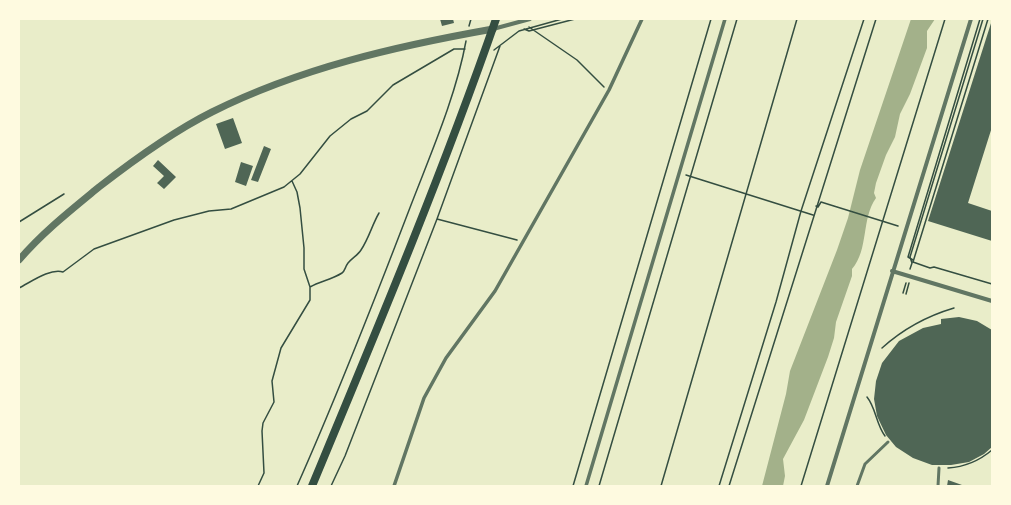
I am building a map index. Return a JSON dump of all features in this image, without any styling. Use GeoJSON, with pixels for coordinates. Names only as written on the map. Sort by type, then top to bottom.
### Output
{"type":"FeatureCollection","features":[{"type":"Feature","properties":{"kind":"main road"},"geometry":{"type":"LineString","coordinates":[[312,486],[367,354],[434,185],[496,19]]}},
{"type":"Feature","properties":{"kind":"street"},"geometry":{"type":"LineString","coordinates":[[19,260],[50,227],[128,164],[172,134],[212,112],[288,79],[334,65],[394,49],[493,29],[530,19]]}},
{"type":"Feature","properties":{"kind":"street"},"geometry":{"type":"LineString","coordinates":[[394,486],[424,398],[446,358],[495,291],[609,90],[642,19]]}},
{"type":"Feature","properties":{"kind":"street"},"geometry":{"type":"LineString","coordinates":[[586,486],[725,19]]}},
{"type":"Feature","properties":{"kind":"street"},"geometry":{"type":"LineString","coordinates":[[829,486],[834,462],[892,271],[971,19]]}},
{"type":"Feature","properties":{"kind":"street"},"geometry":{"type":"LineString","coordinates":[[19,256],[27,251]]}},
{"type":"Feature","properties":{"kind":"street"},"geometry":{"type":"LineString","coordinates":[[892,271],[992,301]]}},
{"type":"Feature","properties":{"kind":"lane"},"geometry":{"type":"LineString","coordinates":[[857,486],[865,464],[888,442]]}},
{"type":"Feature","properties":{"kind":"lane"},"geometry":{"type":"LineString","coordinates":[[938,486],[939,468]]}},
{"type":"Feature","properties":{"kind":"path"},"geometry":{"type":"LineString","coordinates":[[331,486],[345,456],[437,220],[500,46],[524,28],[562,19]]}},
{"type":"Feature","properties":{"kind":"path"},"geometry":{"type":"LineString","coordinates":[[524,28],[527,31],[533,30],[575,19]]}},
{"type":"Feature","properties":{"kind":"path"},"geometry":{"type":"LineString","coordinates":[[572,486],[711,19]]}},
{"type":"Feature","properties":{"kind":"path"},"geometry":{"type":"LineString","coordinates":[[599,486],[737,19]]}},
{"type":"Feature","properties":{"kind":"path"},"geometry":{"type":"LineString","coordinates":[[661,486],[797,19]]}},
{"type":"Feature","properties":{"kind":"path"},"geometry":{"type":"LineString","coordinates":[[719,486],[776,302],[801,211],[864,19]]}},
{"type":"Feature","properties":{"kind":"path"},"geometry":{"type":"LineString","coordinates":[[729,486],[813,215],[816,206],[818,207],[876,19]]}},
{"type":"Feature","properties":{"kind":"path"},"geometry":{"type":"LineString","coordinates":[[801,486],[946,19]]}},
{"type":"Feature","properties":{"kind":"path"},"geometry":{"type":"LineString","coordinates":[[903,293],[912,264],[908,257],[980,19]]}},
{"type":"Feature","properties":{"kind":"path"},"geometry":{"type":"LineString","coordinates":[[910,259],[983,19]]}},
{"type":"Feature","properties":{"kind":"path"},"geometry":{"type":"LineString","coordinates":[[913,260],[988,19]]}},
{"type":"Feature","properties":{"kind":"path"},"geometry":{"type":"LineString","coordinates":[[529,28],[578,60],[599,83],[609,90]]}},
{"type":"Feature","properties":{"kind":"path"},"geometry":{"type":"LineString","coordinates":[[297,486],[346,369],[446,111],[465,49],[468,33]]}},
{"type":"Feature","properties":{"kind":"path"},"geometry":{"type":"LineString","coordinates":[[19,288],[58,270],[63,272],[94,249],[174,220],[209,211],[231,209],[284,187],[300,174],[330,136],[351,119],[367,111],[393,85],[454,49],[465,49]]}},
{"type":"Feature","properties":{"kind":"path"},"geometry":{"type":"LineString","coordinates":[[666,170],[691,176],[813,215]]}},
{"type":"Feature","properties":{"kind":"path"},"geometry":{"type":"LineString","coordinates":[[258,486],[264,473],[262,431],[264,423],[274,402],[272,381],[281,348],[310,300],[310,287],[304,269],[304,248],[300,208],[297,192],[292,181]]}},
{"type":"Feature","properties":{"kind":"path"},"geometry":{"type":"LineString","coordinates":[[19,222],[64,194]]}},
{"type":"Feature","properties":{"kind":"path"},"geometry":{"type":"LineString","coordinates":[[819,200],[897,226]]}},
{"type":"Feature","properties":{"kind":"path"},"geometry":{"type":"LineString","coordinates":[[310,287],[319,281],[329,280],[344,272],[347,264],[360,251],[368,237],[370,228],[378,213]]}},
{"type":"Feature","properties":{"kind":"path"},"geometry":{"type":"LineString","coordinates":[[437,220],[523,242]]}},
{"type":"Feature","properties":{"kind":"path"},"geometry":{"type":"LineString","coordinates":[[910,259],[913,260],[915,264],[930,268],[934,267],[992,284]]}},
{"type":"Feature","properties":{"kind":"path"},"geometry":{"type":"LineString","coordinates":[[882,348],[904,330],[954,308]]}},
{"type":"Feature","properties":{"kind":"path"},"geometry":{"type":"LineString","coordinates":[[867,397],[872,403],[875,416],[885,436]]}},
{"type":"Feature","properties":{"kind":"path"},"geometry":{"type":"LineString","coordinates":[[948,468],[972,462],[992,450]]}},
{"type":"Feature","properties":{"kind":"shaded area"},"geometry":{"type":"Polygon","coordinates":[[[911,19],[935,19],[927,31],[927,48],[910,94],[900,114],[895,137],[886,155],[876,183],[874,193],[876,198],[868,215],[861,252],[852,269],[852,276],[836,322],[834,338],[828,357],[804,420],[783,459],[785,476],[783,486],[762,486],[786,394],[790,371],[848,218],[860,170],[911,19]]]}},
{"type":"Feature","properties":{"kind":"building"},"geometry":{"type":"Polygon","coordinates":[[[440,19],[453,19],[454,23],[442,26],[440,19]]]}},
{"type":"Feature","properties":{"kind":"building"},"geometry":{"type":"Polygon","coordinates":[[[992,20],[992,127],[968,203],[992,211],[992,241],[928,221],[992,20]]]}},
{"type":"Feature","properties":{"kind":"building"},"geometry":{"type":"Polygon","coordinates":[[[233,118],[242,143],[225,149],[216,124],[233,118]]]}},
{"type":"Feature","properties":{"kind":"building"},"geometry":{"type":"Polygon","coordinates":[[[264,146],[271,149],[258,182],[251,180],[264,146]]]}},
{"type":"Feature","properties":{"kind":"building"},"geometry":{"type":"Polygon","coordinates":[[[158,160],[176,177],[164,189],[157,183],[164,176],[153,166],[158,160]]]}},
{"type":"Feature","properties":{"kind":"building"},"geometry":{"type":"Polygon","coordinates":[[[241,162],[253,166],[246,186],[235,182],[241,162]]]}},
{"type":"Feature","properties":{"kind":"building"},"geometry":{"type":"Polygon","coordinates":[[[959,317],[977,321],[992,330],[992,447],[984,454],[969,462],[951,465],[932,465],[913,458],[896,447],[886,435],[877,416],[874,399],[876,381],[882,363],[899,341],[923,328],[941,324],[941,319],[959,317]]]}},
{"type":"Feature","properties":{"kind":"building"},"geometry":{"type":"Polygon","coordinates":[[[948,480],[962,485],[962,486],[947,486],[948,480]]]}}]}
